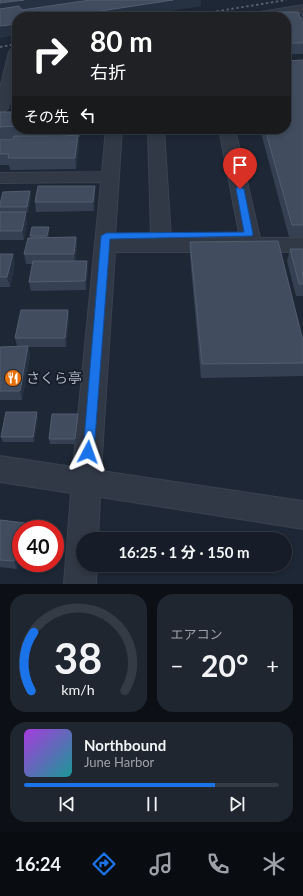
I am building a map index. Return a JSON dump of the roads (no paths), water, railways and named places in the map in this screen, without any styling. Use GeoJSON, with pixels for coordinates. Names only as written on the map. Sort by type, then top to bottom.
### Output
{"type":"FeatureCollection","features":[{"type":"Feature","properties":{"kind":"street"},"geometry":{"type":"LineString","coordinates":[[285,12],[303,9]]}},
{"type":"Feature","properties":{"kind":"street"},"geometry":{"type":"LineString","coordinates":[[0,54],[12,52]]}},
{"type":"Feature","properties":{"kind":"street"},"geometry":{"type":"LineString","coordinates":[[0,108],[12,71]]}},
{"type":"Feature","properties":{"kind":"street"},"geometry":{"type":"LineString","coordinates":[[80,584],[86,483],[113,134]]}},
{"type":"Feature","properties":{"kind":"street"},"geometry":{"type":"LineString","coordinates":[[156,134],[161,240]]}},
{"type":"Feature","properties":{"kind":"street"},"geometry":{"type":"LineString","coordinates":[[228,134],[250,240]]}},
{"type":"Feature","properties":{"kind":"street"},"geometry":{"type":"LineString","coordinates":[[0,178],[109,177]]}},
{"type":"Feature","properties":{"kind":"street"},"geometry":{"type":"LineString","coordinates":[[106,241],[250,240],[303,245]]}},
{"type":"Feature","properties":{"kind":"street"},"geometry":{"type":"LineString","coordinates":[[0,469],[303,515]]}},
{"type":"Feature","properties":{"kind":"railway"},"geometry":{"type":"LineString","coordinates":[[213,12],[286,0]]}},
{"type":"Feature","properties":{"kind":"railway"},"geometry":{"type":"LineString","coordinates":[[0,47],[12,45]]}},
{"type":"Feature","properties":{"kind":"place","name":"さくら亭"},"geometry":{"type":"Point","coordinates":[13,378]}}]}
